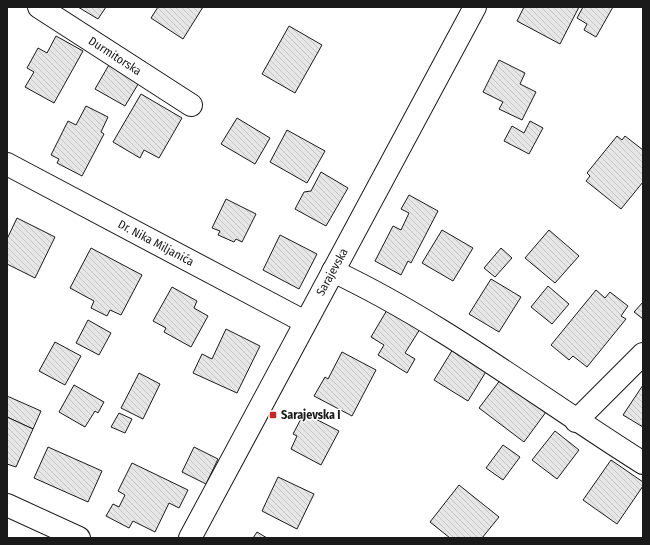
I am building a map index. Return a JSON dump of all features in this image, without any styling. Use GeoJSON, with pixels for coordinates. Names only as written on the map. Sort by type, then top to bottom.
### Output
{"type":"FeatureCollection","features":[{"type":"Feature","properties":{"kind":"street","name":"Durmitorska"},"geometry":{"type":"LineString","coordinates":[[39,7],[191,105]]}},
{"type":"Feature","properties":{"kind":"street","name":"Sarajevska"},"geometry":{"type":"LineString","coordinates":[[190,538],[475,7]]}},
{"type":"Feature","properties":{"kind":"street","name":"Dr. Nika Miljanića"},"geometry":{"type":"LineString","coordinates":[[7,164],[305,322]]}},
{"type":"Feature","properties":{"kind":"street"},"geometry":{"type":"LineString","coordinates":[[333,271],[385,298],[453,339],[643,463]]}},
{"type":"Feature","properties":{"kind":"street"},"geometry":{"type":"LineString","coordinates":[[576,420],[643,354]]}},
{"type":"Feature","properties":{"kind":"street"},"geometry":{"type":"LineString","coordinates":[[7,505],[79,538]]}},
{"type":"Feature","properties":{"kind":"building"},"geometry":{"type":"Polygon","coordinates":[[[78,7],[106,7],[98,19],[78,7]]]}},
{"type":"Feature","properties":{"kind":"building"},"geometry":{"type":"Polygon","coordinates":[[[158,7],[203,7],[183,39],[151,18],[158,7]]]}},
{"type":"Feature","properties":{"kind":"building"},"geometry":{"type":"Polygon","coordinates":[[[524,7],[579,7],[560,44],[517,21],[524,7]]]}},
{"type":"Feature","properties":{"kind":"building"},"geometry":{"type":"Polygon","coordinates":[[[583,7],[613,7],[596,37],[584,30],[587,24],[577,18],[583,7]]]}},
{"type":"Feature","properties":{"kind":"building"},"geometry":{"type":"Polygon","coordinates":[[[289,26],[322,45],[295,93],[262,74],[289,26]]]}},
{"type":"Feature","properties":{"kind":"building"},"geometry":{"type":"Polygon","coordinates":[[[56,36],[83,51],[54,103],[25,87],[34,72],[27,68],[38,48],[47,53],[56,36]]]}},
{"type":"Feature","properties":{"kind":"building"},"geometry":{"type":"Polygon","coordinates":[[[499,60],[525,73],[520,84],[536,92],[522,120],[499,109],[503,102],[483,92],[499,60]]]}},
{"type":"Feature","properties":{"kind":"building"},"geometry":{"type":"Polygon","coordinates":[[[110,63],[140,81],[125,106],[95,89],[110,63]]]}},
{"type":"Feature","properties":{"kind":"building"},"geometry":{"type":"Polygon","coordinates":[[[141,94],[182,118],[159,158],[144,150],[140,158],[113,142],[141,94]]]}},
{"type":"Feature","properties":{"kind":"building"},"geometry":{"type":"Polygon","coordinates":[[[86,106],[108,117],[101,132],[104,134],[82,176],[57,163],[59,159],[51,155],[68,121],[76,125],[86,106]]]}},
{"type":"Feature","properties":{"kind":"building"},"geometry":{"type":"Polygon","coordinates":[[[237,118],[270,138],[255,164],[221,144],[237,118]]]}},
{"type":"Feature","properties":{"kind":"building"},"geometry":{"type":"Polygon","coordinates":[[[530,121],[543,128],[529,154],[504,141],[512,126],[524,133],[530,121]]]}},
{"type":"Feature","properties":{"kind":"building"},"geometry":{"type":"Polygon","coordinates":[[[287,130],[325,151],[307,183],[270,162],[287,130]]]}},
{"type":"Feature","properties":{"kind":"building"},"geometry":{"type":"Polygon","coordinates":[[[617,136],[622,140],[625,136],[643,150],[643,182],[621,209],[586,181],[590,176],[587,173],[617,136]]]}},
{"type":"Feature","properties":{"kind":"building"},"geometry":{"type":"Polygon","coordinates":[[[321,172],[348,188],[326,226],[295,209],[304,192],[311,191],[321,172]]]}},
{"type":"Feature","properties":{"kind":"building"},"geometry":{"type":"Polygon","coordinates":[[[409,195],[438,211],[411,263],[408,261],[401,275],[375,261],[393,226],[401,230],[409,213],[401,209],[409,195]]]}},
{"type":"Feature","properties":{"kind":"building"},"geometry":{"type":"Polygon","coordinates":[[[226,199],[256,214],[242,242],[236,239],[234,242],[218,235],[220,231],[212,228],[226,199]]]}},
{"type":"Feature","properties":{"kind":"building"},"geometry":{"type":"Polygon","coordinates":[[[17,218],[55,237],[35,278],[7,264],[7,239],[17,218]]]}},
{"type":"Feature","properties":{"kind":"building"},"geometry":{"type":"Polygon","coordinates":[[[442,230],[473,248],[453,281],[422,263],[442,230]]]}},
{"type":"Feature","properties":{"kind":"building"},"geometry":{"type":"Polygon","coordinates":[[[549,230],[579,256],[555,283],[525,258],[549,230]]]}},
{"type":"Feature","properties":{"kind":"building"},"geometry":{"type":"Polygon","coordinates":[[[280,235],[317,254],[299,289],[263,270],[280,235]]]}},
{"type":"Feature","properties":{"kind":"building"},"geometry":{"type":"Polygon","coordinates":[[[91,248],[142,275],[121,315],[110,310],[107,316],[91,308],[94,301],[70,288],[91,248]]]}},
{"type":"Feature","properties":{"kind":"building"},"geometry":{"type":"Polygon","coordinates":[[[501,248],[512,258],[495,277],[484,268],[501,248]]]}},
{"type":"Feature","properties":{"kind":"building"},"geometry":{"type":"Polygon","coordinates":[[[491,279],[521,297],[499,332],[469,314],[491,279]]]}},
{"type":"Feature","properties":{"kind":"building"},"geometry":{"type":"Polygon","coordinates":[[[548,286],[569,304],[552,324],[531,307],[548,286]]]}},
{"type":"Feature","properties":{"kind":"building"},"geometry":{"type":"Polygon","coordinates":[[[172,287],[197,301],[194,308],[208,316],[191,347],[164,332],[166,328],[153,321],[172,287]]]}},
{"type":"Feature","properties":{"kind":"building"},"geometry":{"type":"Polygon","coordinates":[[[596,290],[605,298],[610,292],[628,306],[621,316],[626,319],[587,367],[573,356],[569,360],[551,345],[596,290]]]}},
{"type":"Feature","properties":{"kind":"building"},"geometry":{"type":"Polygon","coordinates":[[[643,302],[643,319],[634,312],[643,302]]]}},
{"type":"Feature","properties":{"kind":"building"},"geometry":{"type":"Polygon","coordinates":[[[387,310],[420,329],[405,353],[415,359],[407,373],[378,355],[384,345],[371,337],[387,310]]]}},
{"type":"Feature","properties":{"kind":"building"},"geometry":{"type":"Polygon","coordinates":[[[88,320],[111,333],[99,355],[76,343],[88,320]]]}},
{"type":"Feature","properties":{"kind":"building"},"geometry":{"type":"Polygon","coordinates":[[[226,329],[260,346],[237,393],[193,373],[202,354],[212,359],[226,329]]]}},
{"type":"Feature","properties":{"kind":"building"},"geometry":{"type":"Polygon","coordinates":[[[55,342],[81,356],[65,385],[39,371],[55,342]]]}},
{"type":"Feature","properties":{"kind":"building"},"geometry":{"type":"Polygon","coordinates":[[[453,349],[487,370],[468,401],[434,380],[453,349]]]}},
{"type":"Feature","properties":{"kind":"building"},"geometry":{"type":"Polygon","coordinates":[[[342,352],[376,370],[352,416],[314,396],[325,377],[328,379],[342,352]]]}},
{"type":"Feature","properties":{"kind":"building"},"geometry":{"type":"Polygon","coordinates":[[[139,373],[160,384],[143,419],[121,408],[139,373]]]}},
{"type":"Feature","properties":{"kind":"building"},"geometry":{"type":"Polygon","coordinates":[[[501,379],[546,412],[524,442],[479,408],[501,379]]]}},
{"type":"Feature","properties":{"kind":"building"},"geometry":{"type":"Polygon","coordinates":[[[74,385],[104,402],[98,413],[95,411],[85,427],[59,412],[74,385]]]}},
{"type":"Feature","properties":{"kind":"building"},"geometry":{"type":"Polygon","coordinates":[[[643,385],[643,427],[623,415],[643,385]]]}},
{"type":"Feature","properties":{"kind":"building"},"geometry":{"type":"Polygon","coordinates":[[[7,396],[41,411],[33,429],[7,417],[7,396]]]}},
{"type":"Feature","properties":{"kind":"building"},"geometry":{"type":"Polygon","coordinates":[[[119,413],[132,419],[125,433],[111,427],[119,413]]]}},
{"type":"Feature","properties":{"kind":"building"},"geometry":{"type":"Polygon","coordinates":[[[304,413],[339,431],[321,465],[291,449],[297,436],[293,434],[304,413]]]}},
{"type":"Feature","properties":{"kind":"building"},"geometry":{"type":"Polygon","coordinates":[[[7,417],[33,429],[16,467],[7,464],[7,417]]]}},
{"type":"Feature","properties":{"kind":"building"},"geometry":{"type":"Polygon","coordinates":[[[555,431],[579,450],[557,479],[532,460],[555,431]]]}},
{"type":"Feature","properties":{"kind":"building"},"geometry":{"type":"Polygon","coordinates":[[[503,445],[520,457],[503,480],[486,468],[503,445]]]}},
{"type":"Feature","properties":{"kind":"building"},"geometry":{"type":"Polygon","coordinates":[[[48,447],[102,471],[88,502],[34,478],[48,447]]]}},
{"type":"Feature","properties":{"kind":"building"},"geometry":{"type":"Polygon","coordinates":[[[194,447],[218,459],[206,484],[182,472],[194,447]]]}},
{"type":"Feature","properties":{"kind":"building"},"geometry":{"type":"Polygon","coordinates":[[[611,460],[643,482],[643,486],[617,524],[583,500],[611,460]]]}},
{"type":"Feature","properties":{"kind":"building"},"geometry":{"type":"Polygon","coordinates":[[[132,463],[188,490],[179,508],[169,503],[155,532],[133,521],[129,528],[106,516],[113,504],[119,507],[125,495],[118,491],[132,463]]]}},
{"type":"Feature","properties":{"kind":"building"},"geometry":{"type":"Polygon","coordinates":[[[278,477],[314,494],[297,529],[262,511],[278,477]]]}},
{"type":"Feature","properties":{"kind":"building"},"geometry":{"type":"Polygon","coordinates":[[[459,485],[499,517],[482,538],[450,538],[430,522],[459,485]]]}},
{"type":"Feature","properties":{"kind":"building"},"geometry":{"type":"Polygon","coordinates":[[[257,532],[267,538],[253,538],[257,532]]]}},
{"type":"Feature","properties":{"kind":"place","name":"Sarajevska I"},"geometry":{"type":"Point","coordinates":[273,415]}}]}
